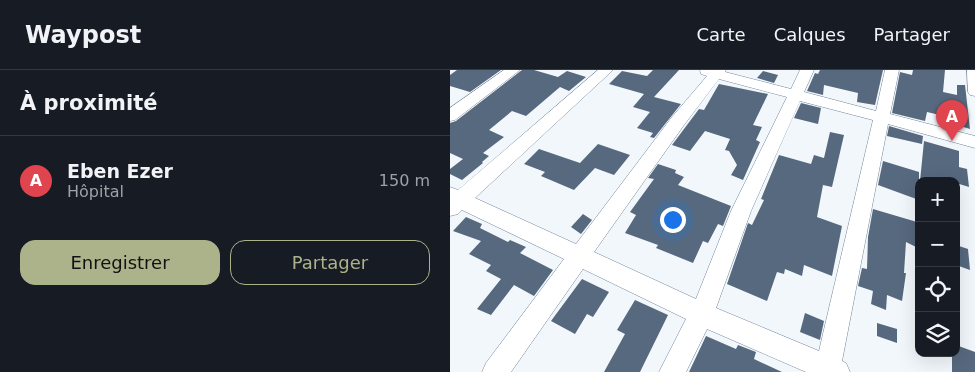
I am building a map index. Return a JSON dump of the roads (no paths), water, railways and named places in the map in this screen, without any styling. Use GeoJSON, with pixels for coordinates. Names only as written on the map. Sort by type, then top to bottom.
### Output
{"type":"FeatureCollection","features":[{"type":"Feature","properties":{"kind":"street"},"geometry":{"type":"LineString","coordinates":[[450,116],[513,70]]}},
{"type":"Feature","properties":{"kind":"street"},"geometry":{"type":"LineString","coordinates":[[606,70],[453,201],[580,255],[702,314],[831,371],[859,220],[883,118],[892,70]]}},
{"type":"Feature","properties":{"kind":"street"},"geometry":{"type":"LineString","coordinates":[[672,372],[702,314],[741,211],[807,70]]}},
{"type":"Feature","properties":{"kind":"street"},"geometry":{"type":"LineString","coordinates":[[974,70],[975,92]]}},
{"type":"Feature","properties":{"kind":"street"},"geometry":{"type":"LineString","coordinates":[[495,372],[713,71],[794,95],[975,142]]}},
{"type":"Feature","properties":{"kind":"place","name":"Eben Ezer"},"geometry":{"type":"Point","coordinates":[952,141]}}]}
